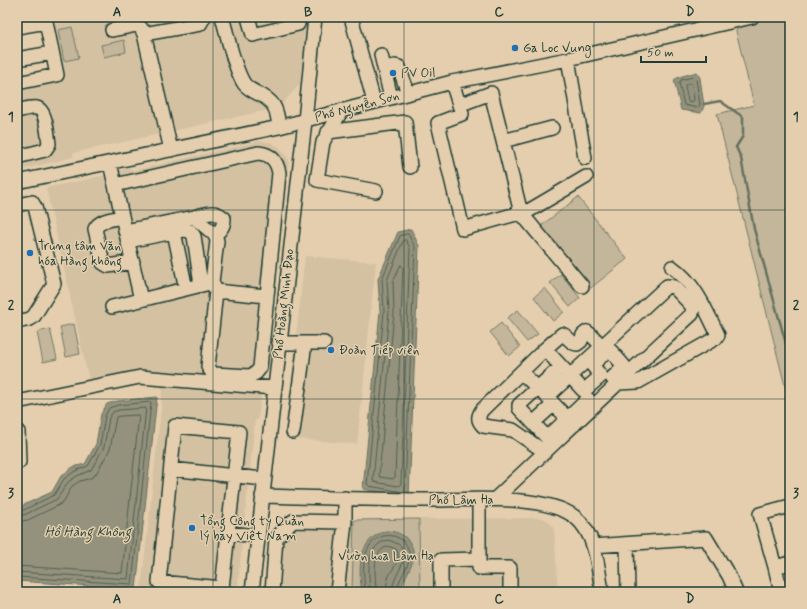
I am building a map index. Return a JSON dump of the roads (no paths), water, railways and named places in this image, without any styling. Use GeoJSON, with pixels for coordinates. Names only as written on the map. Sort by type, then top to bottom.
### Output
{"type":"FeatureCollection","features":[{"type":"Feature","properties":{"kind":"street"},"geometry":{"type":"LineString","coordinates":[[144,34],[200,24],[204,17]]}},
{"type":"Feature","properties":{"kind":"street"},"geometry":{"type":"LineString","coordinates":[[222,17],[242,82],[252,90],[270,100],[278,114],[279,127]]}},
{"type":"Feature","properties":{"kind":"street"},"geometry":{"type":"LineString","coordinates":[[248,17],[253,35],[298,24],[295,17]]}},
{"type":"Feature","properties":{"kind":"street","name":"Phố Hoàng Minh Đạo"},"geometry":{"type":"LineString","coordinates":[[252,592],[305,121],[315,17]]}},
{"type":"Feature","properties":{"kind":"street"},"geometry":{"type":"LineString","coordinates":[[351,17],[374,102]]}},
{"type":"Feature","properties":{"kind":"street","name":"Phố Nguyễn Sơn"},"geometry":{"type":"LineString","coordinates":[[17,180],[110,163],[279,127],[452,82],[568,59],[752,17]]}},
{"type":"Feature","properties":{"kind":"street"},"geometry":{"type":"LineString","coordinates":[[17,27],[45,19],[57,75],[17,83]]}},
{"type":"Feature","properties":{"kind":"street"},"geometry":{"type":"LineString","coordinates":[[112,30],[137,25],[144,34],[171,150]]}},
{"type":"Feature","properties":{"kind":"street"},"geometry":{"type":"LineString","coordinates":[[17,58],[52,53]]}},
{"type":"Feature","properties":{"kind":"street"},"geometry":{"type":"LineString","coordinates":[[381,55],[391,98]]}},
{"type":"Feature","properties":{"kind":"street"},"geometry":{"type":"LineString","coordinates":[[568,59],[585,158]]}},
{"type":"Feature","properties":{"kind":"street"},"geometry":{"type":"LineString","coordinates":[[384,68],[395,66],[399,67],[408,93]]}},
{"type":"Feature","properties":{"kind":"street"},"geometry":{"type":"LineString","coordinates":[[452,82],[462,114],[438,123],[463,229],[530,210],[586,177]]}},
{"type":"Feature","properties":{"kind":"street"},"geometry":{"type":"LineString","coordinates":[[459,104],[491,94],[521,213],[582,286]]}},
{"type":"Feature","properties":{"kind":"street"},"geometry":{"type":"LineString","coordinates":[[17,111],[36,108],[40,110],[44,115],[49,144],[45,150],[17,157]]}},
{"type":"Feature","properties":{"kind":"street"},"geometry":{"type":"LineString","coordinates":[[342,110],[323,142],[317,180],[376,191]]}},
{"type":"Feature","properties":{"kind":"street"},"geometry":{"type":"LineString","coordinates":[[328,132],[405,122],[410,167]]}},
{"type":"Feature","properties":{"kind":"street"},"geometry":{"type":"LineString","coordinates":[[503,141],[552,128]]}},
{"type":"Feature","properties":{"kind":"street"},"geometry":{"type":"LineString","coordinates":[[115,185],[258,153],[264,153],[270,156],[278,166],[279,173],[260,368],[250,376],[213,374],[208,367],[210,286],[217,241],[215,235],[194,217]]}},
{"type":"Feature","properties":{"kind":"street"},"geometry":{"type":"LineString","coordinates":[[110,163],[141,300]]}},
{"type":"Feature","properties":{"kind":"street"},"geometry":{"type":"LineString","coordinates":[[17,205],[32,202],[36,207],[54,284],[34,316],[30,319],[17,322]]}},
{"type":"Feature","properties":{"kind":"street"},"geometry":{"type":"LineString","coordinates":[[127,236],[212,212],[219,213],[224,218],[224,224],[221,230],[215,235]]}},
{"type":"Feature","properties":{"kind":"street"},"geometry":{"type":"LineString","coordinates":[[122,217],[100,222],[97,225],[96,229],[103,263],[108,266],[133,262]]}},
{"type":"Feature","properties":{"kind":"street"},"geometry":{"type":"LineString","coordinates":[[127,236],[184,230],[190,231],[194,236],[210,286]]}},
{"type":"Feature","properties":{"kind":"street"},"geometry":{"type":"LineString","coordinates":[[174,232],[186,289]]}},
{"type":"Feature","properties":{"kind":"street"},"geometry":{"type":"LineString","coordinates":[[618,383],[638,382],[716,338],[718,335],[700,298],[682,274],[672,266]]}},
{"type":"Feature","properties":{"kind":"street"},"geometry":{"type":"LineString","coordinates":[[112,307],[186,289],[210,286],[266,296]]}},
{"type":"Feature","properties":{"kind":"street"},"geometry":{"type":"LineString","coordinates":[[549,445],[533,423],[519,408],[519,405],[546,396],[570,376],[667,286],[674,287],[693,307],[692,314],[618,383],[571,421]]}},
{"type":"Feature","properties":{"kind":"street"},"geometry":{"type":"LineString","coordinates":[[549,445],[513,430],[483,426],[479,422],[479,416],[482,410],[562,334],[574,344],[577,344],[587,332],[591,334],[602,346]]}},
{"type":"Feature","properties":{"kind":"street"},"geometry":{"type":"LineString","coordinates":[[279,343],[324,343]]}},
{"type":"Feature","properties":{"kind":"street"},"geometry":{"type":"LineString","coordinates":[[294,432],[305,343]]}},
{"type":"Feature","properties":{"kind":"street"},"geometry":{"type":"LineString","coordinates":[[495,499],[624,366],[611,351],[608,351],[592,365],[601,376],[583,390],[545,349]]}},
{"type":"Feature","properties":{"kind":"street"},"geometry":{"type":"LineString","coordinates":[[521,372],[571,421]]}},
{"type":"Feature","properties":{"kind":"street"},"geometry":{"type":"LineString","coordinates":[[533,423],[546,396],[555,372]]}},
{"type":"Feature","properties":{"kind":"street"},"geometry":{"type":"LineString","coordinates":[[17,402],[140,377],[274,388]]}},
{"type":"Feature","properties":{"kind":"street"},"geometry":{"type":"LineString","coordinates":[[175,426],[239,432],[234,476],[222,588],[159,582],[175,426]]}},
{"type":"Feature","properties":{"kind":"street"},"geometry":{"type":"LineString","coordinates":[[17,431],[19,462]]}},
{"type":"Feature","properties":{"kind":"street"},"geometry":{"type":"LineString","coordinates":[[171,469],[264,479]]}},
{"type":"Feature","properties":{"kind":"street","name":"Phố Lâm Hạ"},"geometry":{"type":"LineString","coordinates":[[262,496],[417,500],[495,499],[548,504],[561,509],[574,517],[584,526],[593,546],[602,592]]}},
{"type":"Feature","properties":{"kind":"street"},"geometry":{"type":"LineString","coordinates":[[337,592],[345,522],[345,498]]}},
{"type":"Feature","properties":{"kind":"street"},"geometry":{"type":"LineString","coordinates":[[479,500],[479,568],[510,568],[510,592]]}},
{"type":"Feature","properties":{"kind":"street"},"geometry":{"type":"LineString","coordinates":[[781,592],[760,514],[790,506]]}},
{"type":"Feature","properties":{"kind":"street"},"geometry":{"type":"LineString","coordinates":[[272,592],[276,538],[293,521],[345,522]]}},
{"type":"Feature","properties":{"kind":"street"},"geometry":{"type":"LineString","coordinates":[[228,533],[258,536]]}},
{"type":"Feature","properties":{"kind":"street"},"geometry":{"type":"LineString","coordinates":[[593,546],[706,538],[729,576],[736,592]]}},
{"type":"Feature","properties":{"kind":"street"},"geometry":{"type":"LineString","coordinates":[[627,544],[628,592]]}},
{"type":"Feature","properties":{"kind":"street"},"geometry":{"type":"LineString","coordinates":[[441,592],[441,560],[479,559]]}},
{"type":"Feature","properties":{"kind":"street"},"geometry":{"type":"LineString","coordinates":[[775,567],[790,563]]}},
{"type":"Feature","properties":{"kind":"water"},"geometry":{"type":"Polygon","coordinates":[[[697,72],[700,78],[704,106],[701,113],[681,110],[674,80],[697,72]]]}},
{"type":"Feature","properties":{"kind":"water"},"geometry":{"type":"Polygon","coordinates":[[[411,229],[419,246],[409,497],[363,489],[380,311],[378,279],[398,232],[411,229]]]}},
{"type":"Feature","properties":{"kind":"water","name":"Hồ Hàng Không"},"geometry":{"type":"Polygon","coordinates":[[[157,397],[136,589],[17,581],[17,508],[52,492],[61,476],[73,467],[85,464],[96,444],[101,414],[107,404],[117,401],[157,397]]]}},
{"type":"Feature","properties":{"kind":"water"},"geometry":{"type":"Polygon","coordinates":[[[386,531],[391,531],[404,536],[411,545],[413,552],[413,559],[402,585],[401,592],[362,592],[360,564],[365,547],[377,535],[386,531]]]}},
{"type":"Feature","properties":{"kind":"waterway"},"geometry":{"type":"LineString","coordinates":[[704,104],[720,101],[743,117],[743,136],[736,147],[741,158],[754,229],[790,358]]}},
{"type":"Feature","properties":{"kind":"place","name":"Ga Loc Vung"},"geometry":{"type":"Point","coordinates":[515,48]}},
{"type":"Feature","properties":{"kind":"place","name":"PV Oil"},"geometry":{"type":"Point","coordinates":[393,73]}},
{"type":"Feature","properties":{"kind":"place","name":"Trung tâm Văn hóa Hàng không"},"geometry":{"type":"Point","coordinates":[30,253]}},
{"type":"Feature","properties":{"kind":"place","name":"Đoàn Tiếp viên"},"geometry":{"type":"Point","coordinates":[331,350]}},
{"type":"Feature","properties":{"kind":"place","name":"Tổng Công ty Quản lý bay Việt Nam"},"geometry":{"type":"Point","coordinates":[192,528]}},
{"type":"Feature","properties":{"kind":"park label","name":"Vườn hoa Lâm Hạ"},"geometry":{"type":"Point","coordinates":[386,556]}}]}
